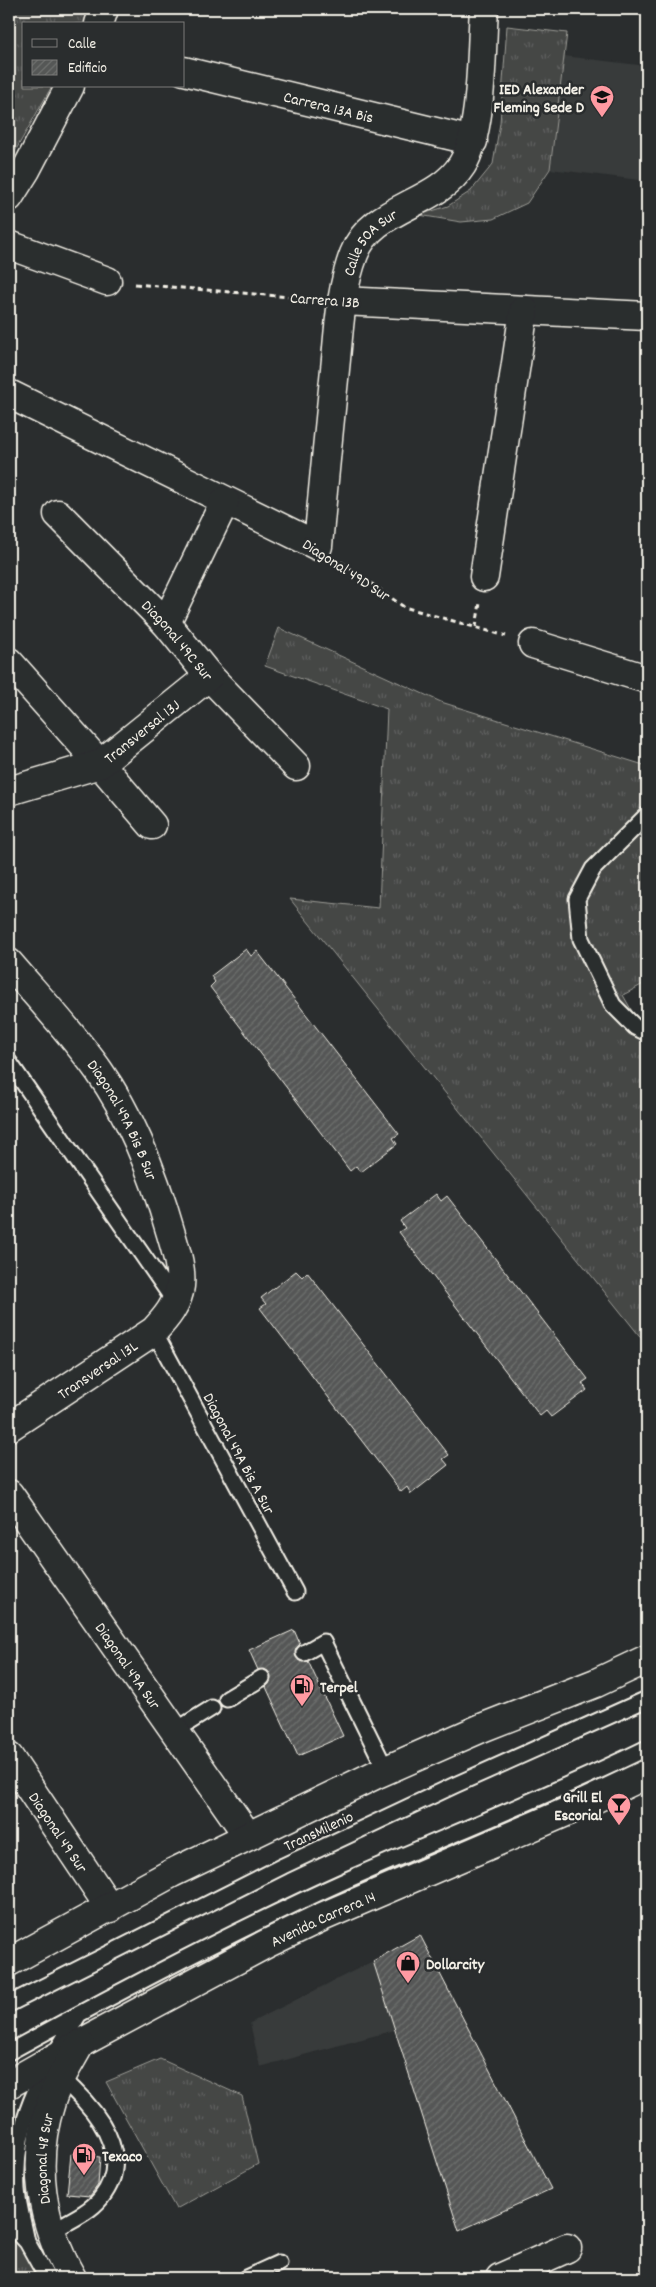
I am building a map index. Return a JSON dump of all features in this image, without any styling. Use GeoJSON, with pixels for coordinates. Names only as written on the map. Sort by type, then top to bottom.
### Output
{"type":"FeatureCollection","features":[{"type":"Feature","properties":{"kind":"street"},"geometry":{"type":"LineString","coordinates":[[100,22],[104,9]]}},
{"type":"Feature","properties":{"kind":"street","name":"Calle 50A Sur"},"geometry":{"type":"LineString","coordinates":[[318,546],[342,301],[353,254],[363,235],[379,221],[446,182],[462,165],[473,141],[484,9]]}},
{"type":"Feature","properties":{"kind":"street","name":"Carrera 13A Bis"},"geometry":{"type":"LineString","coordinates":[[185,71],[473,141]]}},
{"type":"Feature","properties":{"kind":"street"},"geometry":{"type":"LineString","coordinates":[[9,197],[26,170],[69,88]]}},
{"type":"Feature","properties":{"kind":"street"},"geometry":{"type":"LineString","coordinates":[[9,245],[107,281]]}},
{"type":"Feature","properties":{"kind":"street","name":"Carrera 13B"},"geometry":{"type":"LineString","coordinates":[[342,301],[647,316]]}},
{"type":"Feature","properties":{"kind":"street"},"geometry":{"type":"LineString","coordinates":[[484,577],[524,310]]}},
{"type":"Feature","properties":{"kind":"street","name":"Diagonal 49D Sur"},"geometry":{"type":"LineString","coordinates":[[9,394],[318,546]]}},
{"type":"Feature","properties":{"kind":"street"},"geometry":{"type":"LineString","coordinates":[[166,623],[225,501]]}},
{"type":"Feature","properties":{"kind":"street","name":"Diagonal 49C Sur"},"geometry":{"type":"LineString","coordinates":[[58,514],[166,623],[208,676],[296,766]]}},
{"type":"Feature","properties":{"kind":"street"},"geometry":{"type":"LineString","coordinates":[[533,644],[647,679]]}},
{"type":"Feature","properties":{"kind":"street"},"geometry":{"type":"LineString","coordinates":[[9,662],[152,825]]}},
{"type":"Feature","properties":{"kind":"street","name":"Transversal 13J"},"geometry":{"type":"LineString","coordinates":[[9,792],[100,764],[208,676]]}},
{"type":"Feature","properties":{"kind":"street","name":"Diagonal 49A Bis B Sur"},"geometry":{"type":"LineString","coordinates":[[9,963],[100,1073],[133,1130],[163,1204],[180,1266],[180,1287],[175,1302]]}},
{"type":"Feature","properties":{"kind":"street","name":"Transversal 13L"},"geometry":{"type":"LineString","coordinates":[[9,1427],[154,1331],[169,1315],[175,1302]]}},
{"type":"Feature","properties":{"kind":"street","name":"Diagonal 49A Sur"},"geometry":{"type":"LineString","coordinates":[[9,1494],[248,1836]]}},
{"type":"Feature","properties":{"kind":"street"},"geometry":{"type":"LineString","coordinates":[[9,1962],[172,1873],[386,1770],[484,1727],[596,1683],[647,1659]]}},
{"type":"Feature","properties":{"kind":"street","name":"Diagonal 49 Sur"},"geometry":{"type":"LineString","coordinates":[[9,1757],[110,1908]]}},
{"type":"Feature","properties":{"kind":"street","name":"Avenida Carrera 14"},"geometry":{"type":"LineString","coordinates":[[81,2043],[266,1944],[322,1917],[571,1810],[647,1774]]}},
{"type":"Feature","properties":{"kind":"street"},"geometry":{"type":"LineString","coordinates":[[9,1976],[110,1908]]}},
{"type":"Feature","properties":{"kind":"street","name":"Diagonal 48 Sur"},"geometry":{"type":"LineString","coordinates":[[72,2278],[39,2237],[43,2204],[39,2165],[42,2136],[51,2102],[56,2069],[81,2043]]}},
{"type":"Feature","properties":{"kind":"street"},"geometry":{"type":"LineString","coordinates":[[9,2084],[56,2069]]}},
{"type":"Feature","properties":{"kind":"street"},"geometry":{"type":"LineString","coordinates":[[500,2278],[567,2248]]}},
{"type":"Feature","properties":{"kind":"lane"},"geometry":{"type":"LineString","coordinates":[[647,815],[593,869],[577,899],[581,939],[612,1005],[635,1027],[647,1033]]}},
{"type":"Feature","properties":{"kind":"lane"},"geometry":{"type":"LineString","coordinates":[[9,1062],[175,1302]]}},
{"type":"Feature","properties":{"kind":"lane","name":"Diagonal 49A Bis A Sur"},"geometry":{"type":"LineString","coordinates":[[154,1331],[294,1592]]}},
{"type":"Feature","properties":{"kind":"lane"},"geometry":{"type":"LineString","coordinates":[[304,1653],[323,1642],[386,1770]]}},
{"type":"Feature","properties":{"kind":"lane"},"geometry":{"type":"LineString","coordinates":[[227,1698],[262,1678]]}},
{"type":"Feature","properties":{"kind":"lane","name":"TransMilenio"},"geometry":{"type":"LineString","coordinates":[[9,2004],[283,1866],[455,1785],[647,1700]]}},
{"type":"Feature","properties":{"kind":"lane"},"geometry":{"type":"LineString","coordinates":[[174,1731],[212,1708]]}},
{"type":"Feature","properties":{"kind":"lane"},"geometry":{"type":"LineString","coordinates":[[9,2052],[232,1935],[348,1880],[580,1781],[647,1748]]}},
{"type":"Feature","properties":{"kind":"lane"},"geometry":{"type":"LineString","coordinates":[[39,2237],[87,2210],[100,2199],[112,2180],[114,2153],[106,2129],[80,2095],[56,2069],[79,2014]]}},
{"type":"Feature","properties":{"kind":"lane"},"geometry":{"type":"LineString","coordinates":[[9,2223],[39,2237]]}},
{"type":"Feature","properties":{"kind":"lane"},"geometry":{"type":"LineString","coordinates":[[39,2237],[47,2278]]}},
{"type":"Feature","properties":{"kind":"lane"},"geometry":{"type":"LineString","coordinates":[[246,2278],[279,2263]]}},
{"type":"Feature","properties":{"kind":"path","name":"Carrera 13B"},"geometry":{"type":"LineString","coordinates":[[107,281],[342,301]]}},
{"type":"Feature","properties":{"kind":"path","name":"Diagonal 49D Sur"},"geometry":{"type":"LineString","coordinates":[[318,546],[404,606],[533,644]]}},
{"type":"Feature","properties":{"kind":"shaded area","name":"IED Alexander Fleming Sede D"},"geometry":{"type":"Polygon","coordinates":[[[564,56],[647,66],[647,181],[550,169],[564,56]]]}},
{"type":"Feature","properties":{"kind":"shaded area"},"geometry":{"type":"Polygon","coordinates":[[[373,1961],[395,2030],[260,2067],[250,2023],[373,1961]]]}},
{"type":"Feature","properties":{"kind":"green space"},"geometry":{"type":"Polygon","coordinates":[[[9,9],[89,9],[85,22],[22,22],[22,88],[51,88],[9,162],[9,9]]]}},
{"type":"Feature","properties":{"kind":"green space"},"geometry":{"type":"Polygon","coordinates":[[[507,26],[567,33],[550,169],[527,203],[493,219],[461,222],[419,215],[448,206],[471,191],[493,164],[500,123],[507,26]]]}},
{"type":"Feature","properties":{"kind":"green space"},"geometry":{"type":"Polygon","coordinates":[[[279,628],[441,702],[647,766],[647,982],[623,995],[647,1038],[647,1345],[290,899],[379,908],[387,709],[265,666],[279,628]]]}},
{"type":"Feature","properties":{"kind":"green space"},"geometry":{"type":"Polygon","coordinates":[[[160,2059],[242,2096],[258,2164],[176,2209],[106,2082],[160,2059]]]}},
{"type":"Feature","properties":{"kind":"green space"},"geometry":{"type":"Polygon","coordinates":[[[9,2234],[20,2246],[39,2278],[9,2278],[9,2234]]]}},
{"type":"Feature","properties":{"kind":"building"},"geometry":{"type":"Polygon","coordinates":[[[246,949],[251,956],[257,951],[399,1134],[393,1138],[397,1144],[361,1172],[356,1166],[350,1171],[210,987],[215,982],[211,976],[246,949]]]}},
{"type":"Feature","properties":{"kind":"building"},"geometry":{"type":"Polygon","coordinates":[[[436,1194],[441,1201],[447,1196],[588,1379],[582,1383],[587,1390],[551,1417],[546,1411],[540,1416],[399,1232],[405,1228],[400,1221],[436,1194]]]}},
{"type":"Feature","properties":{"kind":"building"},"geometry":{"type":"Polygon","coordinates":[[[296,1271],[302,1277],[307,1272],[449,1455],[443,1459],[448,1465],[411,1494],[407,1487],[401,1492],[260,1308],[266,1304],[261,1298],[296,1271]]]}},
{"type":"Feature","properties":{"kind":"building","name":"Terpel"},"geometry":{"type":"Polygon","coordinates":[[[294,1630],[300,1644],[296,1649],[296,1657],[300,1661],[308,1661],[343,1736],[298,1756],[266,1687],[270,1682],[270,1674],[266,1670],[258,1670],[249,1650],[294,1630]]]}},
{"type":"Feature","properties":{"kind":"building"},"geometry":{"type":"Polygon","coordinates":[[[420,1935],[551,2189],[459,2231],[373,1961],[420,1935]]]}},
{"type":"Feature","properties":{"kind":"building","name":"Texaco"},"geometry":{"type":"Polygon","coordinates":[[[71,2154],[100,2157],[98,2185],[90,2196],[67,2194],[71,2154]]]}},
{"type":"Feature","properties":{"kind":"place","name":"IED Alexander Fleming Sede D"},"geometry":{"type":"Point","coordinates":[602,118]}},
{"type":"Feature","properties":{"kind":"place","name":"Terpel"},"geometry":{"type":"Point","coordinates":[302,1707]}},
{"type":"Feature","properties":{"kind":"place","name":"Grill El Escorial"},"geometry":{"type":"Point","coordinates":[619,1826]}},
{"type":"Feature","properties":{"kind":"place","name":"Dollarcity"},"geometry":{"type":"Point","coordinates":[408,1984]}},
{"type":"Feature","properties":{"kind":"place","name":"Texaco"},"geometry":{"type":"Point","coordinates":[84,2176]}}]}
